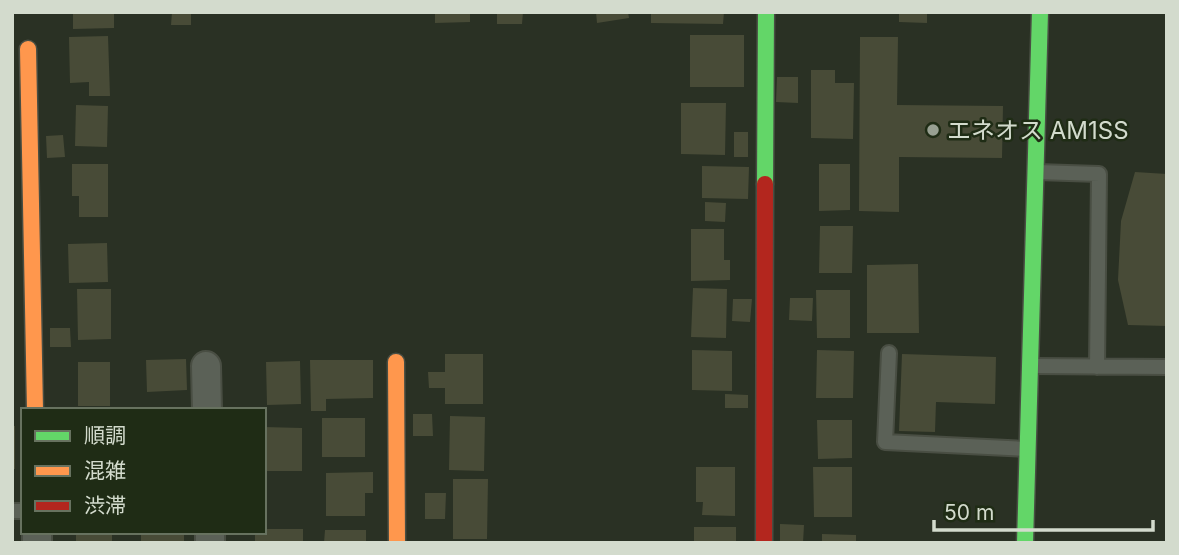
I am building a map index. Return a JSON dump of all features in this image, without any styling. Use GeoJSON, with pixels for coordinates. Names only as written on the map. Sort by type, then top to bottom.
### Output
{"type":"FeatureCollection","features":[{"type":"Feature","properties":{"kind":"street"},"geometry":{"type":"LineString","coordinates":[[764,543],[766,12]]}},
{"type":"Feature","properties":{"kind":"street"},"geometry":{"type":"LineString","coordinates":[[1025,543],[1040,12]]}},
{"type":"Feature","properties":{"kind":"street"},"geometry":{"type":"LineString","coordinates":[[28,49],[35,408]]}},
{"type":"Feature","properties":{"kind":"street"},"geometry":{"type":"LineString","coordinates":[[397,362],[397,543]]}},
{"type":"Feature","properties":{"kind":"street"},"geometry":{"type":"LineString","coordinates":[[206,366],[207,408]]}},
{"type":"Feature","properties":{"kind":"lane"},"geometry":{"type":"LineString","coordinates":[[1035,172],[1099,174],[1097,367]]}},
{"type":"Feature","properties":{"kind":"lane"},"geometry":{"type":"LineString","coordinates":[[889,353],[885,442],[1028,449]]}},
{"type":"Feature","properties":{"kind":"lane"},"geometry":{"type":"LineString","coordinates":[[1030,366],[1167,367]]}},
{"type":"Feature","properties":{"kind":"building"},"geometry":{"type":"Polygon","coordinates":[[[73,12],[114,12],[114,28],[73,29],[73,12]]]}},
{"type":"Feature","properties":{"kind":"building"},"geometry":{"type":"Polygon","coordinates":[[[172,12],[191,12],[191,25],[171,25],[172,12]]]}},
{"type":"Feature","properties":{"kind":"building"},"geometry":{"type":"Polygon","coordinates":[[[435,12],[470,12],[470,22],[435,23],[435,12]]]}},
{"type":"Feature","properties":{"kind":"building"},"geometry":{"type":"Polygon","coordinates":[[[497,12],[523,12],[522,24],[497,24],[497,12]]]}},
{"type":"Feature","properties":{"kind":"building"},"geometry":{"type":"Polygon","coordinates":[[[596,12],[628,12],[629,18],[597,23],[596,12]]]}},
{"type":"Feature","properties":{"kind":"building"},"geometry":{"type":"Polygon","coordinates":[[[651,12],[724,12],[723,24],[651,23],[651,12]]]}},
{"type":"Feature","properties":{"kind":"building"},"geometry":{"type":"Polygon","coordinates":[[[899,12],[927,12],[927,23],[899,22],[899,12]]]}},
{"type":"Feature","properties":{"kind":"building"},"geometry":{"type":"Polygon","coordinates":[[[690,35],[744,35],[744,87],[690,87],[690,35]]]}},
{"type":"Feature","properties":{"kind":"building"},"geometry":{"type":"Polygon","coordinates":[[[108,36],[110,96],[89,96],[89,82],[70,83],[69,37],[108,36]]]}},
{"type":"Feature","properties":{"kind":"building"},"geometry":{"type":"Polygon","coordinates":[[[860,37],[898,37],[897,105],[1003,106],[1002,158],[899,157],[899,212],[859,211],[860,37]]]}},
{"type":"Feature","properties":{"kind":"building"},"geometry":{"type":"Polygon","coordinates":[[[811,70],[835,70],[835,83],[854,83],[853,139],[811,138],[811,70]]]}},
{"type":"Feature","properties":{"kind":"building"},"geometry":{"type":"Polygon","coordinates":[[[777,77],[798,77],[798,103],[776,102],[777,77]]]}},
{"type":"Feature","properties":{"kind":"building"},"geometry":{"type":"Polygon","coordinates":[[[681,103],[726,103],[725,155],[681,154],[681,103]]]}},
{"type":"Feature","properties":{"kind":"building"},"geometry":{"type":"Polygon","coordinates":[[[76,105],[108,106],[107,147],[75,146],[76,105]]]}},
{"type":"Feature","properties":{"kind":"building"},"geometry":{"type":"Polygon","coordinates":[[[734,132],[748,132],[748,157],[734,157],[734,132]]]}},
{"type":"Feature","properties":{"kind":"building"},"geometry":{"type":"Polygon","coordinates":[[[63,135],[65,157],[47,158],[46,136],[63,135]]]}},
{"type":"Feature","properties":{"kind":"building"},"geometry":{"type":"Polygon","coordinates":[[[72,164],[108,164],[108,217],[79,217],[79,196],[72,196],[72,164]]]}},
{"type":"Feature","properties":{"kind":"building"},"geometry":{"type":"Polygon","coordinates":[[[819,164],[850,164],[850,210],[819,211],[819,164]]]}},
{"type":"Feature","properties":{"kind":"building"},"geometry":{"type":"Polygon","coordinates":[[[702,166],[749,167],[748,199],[702,198],[702,166]]]}},
{"type":"Feature","properties":{"kind":"building"},"geometry":{"type":"Polygon","coordinates":[[[1135,172],[1167,174],[1167,326],[1128,325],[1118,280],[1121,221],[1135,172]]]}},
{"type":"Feature","properties":{"kind":"building"},"geometry":{"type":"Polygon","coordinates":[[[705,202],[726,203],[725,222],[705,221],[705,202]]]}},
{"type":"Feature","properties":{"kind":"building"},"geometry":{"type":"Polygon","coordinates":[[[820,226],[853,226],[852,273],[819,273],[820,226]]]}},
{"type":"Feature","properties":{"kind":"building"},"geometry":{"type":"Polygon","coordinates":[[[691,229],[724,229],[724,260],[730,260],[730,280],[691,281],[691,229]]]}},
{"type":"Feature","properties":{"kind":"building"},"geometry":{"type":"Polygon","coordinates":[[[107,243],[108,282],[69,283],[68,244],[107,243]]]}},
{"type":"Feature","properties":{"kind":"building"},"geometry":{"type":"Polygon","coordinates":[[[918,264],[919,333],[867,333],[867,265],[918,264]]]}},
{"type":"Feature","properties":{"kind":"building"},"geometry":{"type":"Polygon","coordinates":[[[693,288],[727,289],[726,338],[691,337],[693,288]]]}},
{"type":"Feature","properties":{"kind":"building"},"geometry":{"type":"Polygon","coordinates":[[[77,289],[111,289],[111,339],[78,340],[77,289]]]}},
{"type":"Feature","properties":{"kind":"building"},"geometry":{"type":"Polygon","coordinates":[[[816,290],[850,290],[850,338],[817,338],[816,290]]]}},
{"type":"Feature","properties":{"kind":"building"},"geometry":{"type":"Polygon","coordinates":[[[790,298],[813,298],[812,321],[789,320],[790,298]]]}},
{"type":"Feature","properties":{"kind":"building"},"geometry":{"type":"Polygon","coordinates":[[[733,299],[752,299],[750,322],[732,321],[733,299]]]}},
{"type":"Feature","properties":{"kind":"building"},"geometry":{"type":"Polygon","coordinates":[[[50,328],[70,328],[71,347],[50,347],[50,328]]]}},
{"type":"Feature","properties":{"kind":"building"},"geometry":{"type":"Polygon","coordinates":[[[692,350],[732,351],[732,391],[692,390],[692,350]]]}},
{"type":"Feature","properties":{"kind":"building"},"geometry":{"type":"Polygon","coordinates":[[[817,350],[854,351],[853,398],[816,398],[817,350]]]}},
{"type":"Feature","properties":{"kind":"building"},"geometry":{"type":"Polygon","coordinates":[[[445,354],[483,354],[483,404],[445,404],[445,388],[429,388],[428,372],[445,372],[445,354]]]}},
{"type":"Feature","properties":{"kind":"building"},"geometry":{"type":"Polygon","coordinates":[[[902,354],[996,357],[995,404],[936,402],[935,432],[899,431],[902,354]]]}},
{"type":"Feature","properties":{"kind":"building"},"geometry":{"type":"Polygon","coordinates":[[[186,359],[187,390],[147,392],[146,360],[186,359]]]}},
{"type":"Feature","properties":{"kind":"building"},"geometry":{"type":"Polygon","coordinates":[[[310,360],[373,360],[373,398],[326,399],[326,411],[311,411],[310,360]]]}},
{"type":"Feature","properties":{"kind":"building"},"geometry":{"type":"Polygon","coordinates":[[[300,361],[301,404],[267,405],[266,362],[300,361]]]}},
{"type":"Feature","properties":{"kind":"building"},"geometry":{"type":"Polygon","coordinates":[[[78,362],[110,362],[110,406],[78,406],[78,362]]]}},
{"type":"Feature","properties":{"kind":"building"},"geometry":{"type":"Polygon","coordinates":[[[725,394],[748,395],[748,408],[725,408],[725,394]]]}},
{"type":"Feature","properties":{"kind":"building"},"geometry":{"type":"Polygon","coordinates":[[[413,414],[432,414],[433,436],[413,436],[413,414]]]}},
{"type":"Feature","properties":{"kind":"building"},"geometry":{"type":"Polygon","coordinates":[[[450,416],[485,417],[484,471],[449,470],[450,416]]]}},
{"type":"Feature","properties":{"kind":"building"},"geometry":{"type":"Polygon","coordinates":[[[322,418],[365,418],[365,457],[322,457],[322,418]]]}},
{"type":"Feature","properties":{"kind":"building"},"geometry":{"type":"Polygon","coordinates":[[[817,420],[852,420],[852,458],[818,459],[817,420]]]}},
{"type":"Feature","properties":{"kind":"building"},"geometry":{"type":"Polygon","coordinates":[[[12,426],[15,426],[15,469],[12,469],[12,426]]]}},
{"type":"Feature","properties":{"kind":"building"},"geometry":{"type":"Polygon","coordinates":[[[266,427],[302,428],[302,471],[266,471],[266,427]]]}},
{"type":"Feature","properties":{"kind":"building"},"geometry":{"type":"Polygon","coordinates":[[[696,467],[735,467],[735,516],[702,515],[703,502],[696,502],[696,467]]]}},
{"type":"Feature","properties":{"kind":"building"},"geometry":{"type":"Polygon","coordinates":[[[813,467],[852,467],[852,517],[814,517],[813,467]]]}},
{"type":"Feature","properties":{"kind":"building"},"geometry":{"type":"Polygon","coordinates":[[[373,472],[373,493],[365,493],[365,516],[326,516],[326,473],[373,472]]]}},
{"type":"Feature","properties":{"kind":"building"},"geometry":{"type":"Polygon","coordinates":[[[453,479],[488,479],[487,539],[453,539],[453,479]]]}},
{"type":"Feature","properties":{"kind":"building"},"geometry":{"type":"Polygon","coordinates":[[[425,493],[446,493],[445,519],[425,519],[425,493]]]}},
{"type":"Feature","properties":{"kind":"building"},"geometry":{"type":"Polygon","coordinates":[[[780,524],[804,525],[803,543],[780,543],[780,524]]]}},
{"type":"Feature","properties":{"kind":"building"},"geometry":{"type":"Polygon","coordinates":[[[694,527],[736,527],[736,543],[694,543],[694,527]]]}},
{"type":"Feature","properties":{"kind":"building"},"geometry":{"type":"Polygon","coordinates":[[[266,529],[303,529],[303,543],[255,543],[255,534],[266,534],[266,529]]]}},
{"type":"Feature","properties":{"kind":"building"},"geometry":{"type":"Polygon","coordinates":[[[325,530],[366,530],[366,543],[324,543],[325,530]]]}},
{"type":"Feature","properties":{"kind":"building"},"geometry":{"type":"Polygon","coordinates":[[[76,534],[112,534],[112,543],[76,543],[76,534]]]}},
{"type":"Feature","properties":{"kind":"building"},"geometry":{"type":"Polygon","coordinates":[[[141,534],[184,534],[184,543],[141,543],[141,534]]]}},
{"type":"Feature","properties":{"kind":"building"},"geometry":{"type":"Polygon","coordinates":[[[822,534],[856,535],[856,543],[822,543],[822,534]]]}},
{"type":"Feature","properties":{"kind":"traffic: fast"},"geometry":{"type":"LineString","coordinates":[[765,184],[766,12]]}},
{"type":"Feature","properties":{"kind":"traffic: fast"},"geometry":{"type":"LineString","coordinates":[[1025,543],[1040,12]]}},
{"type":"Feature","properties":{"kind":"traffic: slow"},"geometry":{"type":"LineString","coordinates":[[28,49],[35,408]]}},
{"type":"Feature","properties":{"kind":"traffic: slow"},"geometry":{"type":"LineString","coordinates":[[396,362],[397,543]]}},
{"type":"Feature","properties":{"kind":"traffic: jam"},"geometry":{"type":"LineString","coordinates":[[764,543],[765,184]]}},
{"type":"Feature","properties":{"kind":"place","name":"エネオス AM1SS"},"geometry":{"type":"Point","coordinates":[933,130]}}]}
